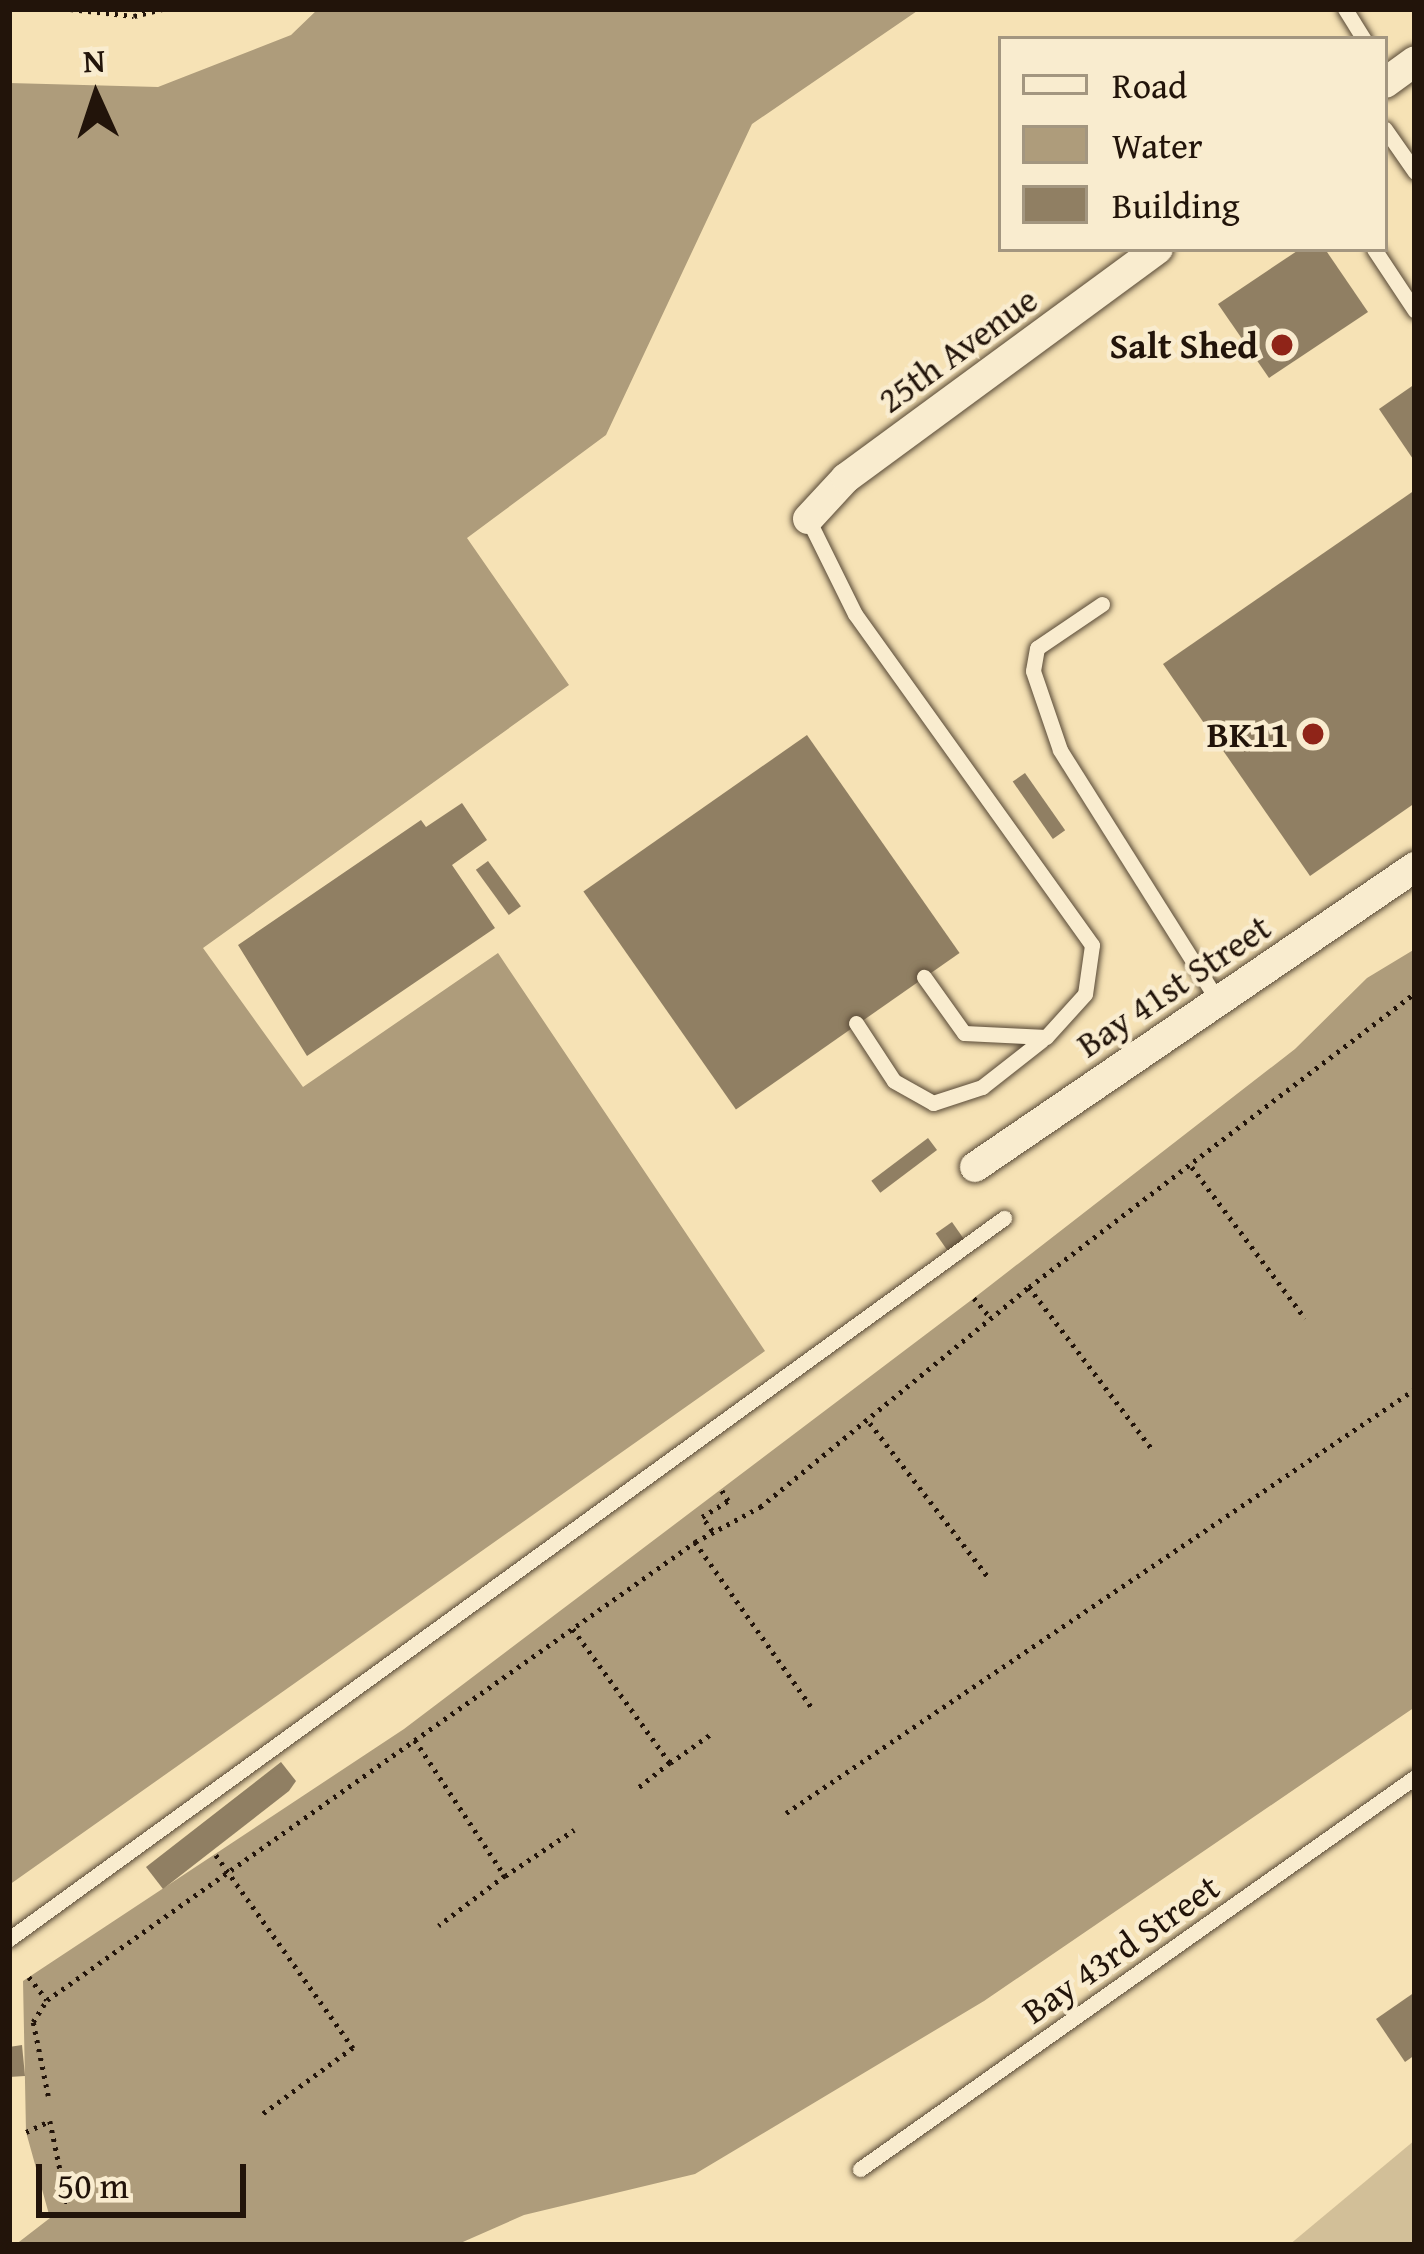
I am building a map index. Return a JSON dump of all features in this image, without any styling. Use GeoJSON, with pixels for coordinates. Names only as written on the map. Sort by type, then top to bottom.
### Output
{"type":"FeatureCollection","features":[{"type":"Feature","properties":{"kind":"street","name":"25th Avenue"},"geometry":{"type":"LineString","coordinates":[[808,519],[846,478],[1154,252]]}},
{"type":"Feature","properties":{"kind":"street","name":"Bay 41st Street"},"geometry":{"type":"LineString","coordinates":[[975,1167],[1415,866]]}},
{"type":"Feature","properties":{"kind":"lane"},"geometry":{"type":"LineString","coordinates":[[1345,9],[1362,36]]}},
{"type":"Feature","properties":{"kind":"lane"},"geometry":{"type":"LineString","coordinates":[[1388,133],[1415,172]]}},
{"type":"Feature","properties":{"kind":"lane"},"geometry":{"type":"LineString","coordinates":[[1376,252],[1414,310]]}},
{"type":"Feature","properties":{"kind":"lane"},"geometry":{"type":"LineString","coordinates":[[808,519],[855,614],[1092,944],[1085,994],[1046,1037],[982,1087],[933,1103],[894,1082],[856,1023]]}},
{"type":"Feature","properties":{"kind":"lane"},"geometry":{"type":"LineString","coordinates":[[1102,604],[1037,648],[1033,671],[1060,750],[1218,1001]]}},
{"type":"Feature","properties":{"kind":"lane"},"geometry":{"type":"LineString","coordinates":[[924,976],[964,1033],[1046,1037]]}},
{"type":"Feature","properties":{"kind":"lane"},"geometry":{"type":"LineString","coordinates":[[9,1939],[1004,1218]]}},
{"type":"Feature","properties":{"kind":"lane","name":"Bay 43rd Street"},"geometry":{"type":"LineString","coordinates":[[860,2169],[1415,1777]]}},
{"type":"Feature","properties":{"kind":"path"},"geometry":{"type":"LineString","coordinates":[[70,9],[134,16],[162,9]]}},
{"type":"Feature","properties":{"kind":"path"},"geometry":{"type":"LineString","coordinates":[[48,2096],[33,2022],[47,2000],[230,1875],[694,1542],[760,1507],[870,1423],[1029,1286],[1192,1167],[1415,993]]}},
{"type":"Feature","properties":{"kind":"path"},"geometry":{"type":"LineString","coordinates":[[1192,1167],[1305,1318]]}},
{"type":"Feature","properties":{"kind":"path"},"geometry":{"type":"LineString","coordinates":[[1029,1286],[1152,1449]]}},
{"type":"Feature","properties":{"kind":"path"},"geometry":{"type":"LineString","coordinates":[[974,1298],[991,1317]]}},
{"type":"Feature","properties":{"kind":"path"},"geometry":{"type":"LineString","coordinates":[[786,1814],[1415,1389]]}},
{"type":"Feature","properties":{"kind":"path"},"geometry":{"type":"LineString","coordinates":[[870,1423],[989,1578]]}},
{"type":"Feature","properties":{"kind":"path"},"geometry":{"type":"LineString","coordinates":[[712,1531],[702,1517],[728,1501],[721,1490]]}},
{"type":"Feature","properties":{"kind":"path"},"geometry":{"type":"LineString","coordinates":[[694,1542],[812,1708]]}},
{"type":"Feature","properties":{"kind":"path"},"geometry":{"type":"LineString","coordinates":[[573,1629],[670,1763]]}},
{"type":"Feature","properties":{"kind":"path"},"geometry":{"type":"LineString","coordinates":[[636,1790],[711,1734]]}},
{"type":"Feature","properties":{"kind":"path"},"geometry":{"type":"LineString","coordinates":[[415,1740],[505,1876]]}},
{"type":"Feature","properties":{"kind":"path"},"geometry":{"type":"LineString","coordinates":[[439,1926],[574,1830]]}},
{"type":"Feature","properties":{"kind":"path"},"geometry":{"type":"LineString","coordinates":[[217,1855],[353,2048],[263,2114]]}},
{"type":"Feature","properties":{"kind":"path"},"geometry":{"type":"LineString","coordinates":[[29,1977],[47,2000]]}},
{"type":"Feature","properties":{"kind":"path"},"geometry":{"type":"LineString","coordinates":[[26,2132],[50,2121],[68,2207]]}},
{"type":"Feature","properties":{"kind":"shaded area"},"geometry":{"type":"Polygon","coordinates":[[[1415,2140],[1415,2245],[1289,2245],[1415,2140]]]}},
{"type":"Feature","properties":{"kind":"water"},"geometry":{"type":"Polygon","coordinates":[[[318,9],[920,9],[752,124],[606,435],[467,538],[569,685],[203,948],[303,1087],[498,953],[765,1351],[9,1885],[9,83],[158,87],[291,35],[318,9]]]}},
{"type":"Feature","properties":{"kind":"water"},"geometry":{"type":"Polygon","coordinates":[[[1415,949],[1415,1707],[984,2001],[695,2174],[524,2215],[456,2245],[15,2245],[50,2218],[26,2132],[23,1981],[404,1729],[974,1298],[1295,1049],[1367,978],[1415,949]]]}},
{"type":"Feature","properties":{"kind":"building","name":"Salt Shed"},"geometry":{"type":"Polygon","coordinates":[[[1296,252],[1327,252],[1368,312],[1269,378],[1218,304],[1296,252]]]}},
{"type":"Feature","properties":{"kind":"building"},"geometry":{"type":"Polygon","coordinates":[[[1415,384],[1415,462],[1379,409],[1415,384]]]}},
{"type":"Feature","properties":{"kind":"building","name":"BK11"},"geometry":{"type":"Polygon","coordinates":[[[1415,490],[1415,803],[1310,876],[1163,664],[1415,490]]]}},
{"type":"Feature","properties":{"kind":"building"},"geometry":{"type":"Polygon","coordinates":[[[807,735],[960,953],[736,1109],[583,892],[807,735]]]}},
{"type":"Feature","properties":{"kind":"building"},"geometry":{"type":"Polygon","coordinates":[[[1025,773],[1065,830],[1053,839],[1013,782],[1025,773]]]}},
{"type":"Feature","properties":{"kind":"building"},"geometry":{"type":"Polygon","coordinates":[[[462,803],[487,840],[452,865],[495,928],[307,1056],[238,945],[421,820],[426,827],[462,803]]]}},
{"type":"Feature","properties":{"kind":"building"},"geometry":{"type":"Polygon","coordinates":[[[488,861],[521,906],[509,915],[476,870],[488,861]]]}},
{"type":"Feature","properties":{"kind":"building"},"geometry":{"type":"Polygon","coordinates":[[[928,1138],[937,1150],[880,1193],[871,1181],[928,1138]]]}},
{"type":"Feature","properties":{"kind":"building"},"geometry":{"type":"Polygon","coordinates":[[[952,1222],[966,1242],[949,1253],[936,1233],[952,1222]]]}},
{"type":"Feature","properties":{"kind":"building"},"geometry":{"type":"Polygon","coordinates":[[[281,1762],[296,1781],[289,1791],[163,1889],[146,1867],[281,1762]]]}},
{"type":"Feature","properties":{"kind":"building"},"geometry":{"type":"Polygon","coordinates":[[[1415,1992],[1415,2055],[1405,2062],[1376,2019],[1415,1992]]]}},
{"type":"Feature","properties":{"kind":"building"},"geometry":{"type":"Polygon","coordinates":[[[22,2045],[25,2076],[9,2077],[9,2047],[22,2045]]]}},
{"type":"Feature","properties":{"kind":"place","name":"Salt Shed"},"geometry":{"type":"Point","coordinates":[1282,345]}},
{"type":"Feature","properties":{"kind":"place","name":"BK11"},"geometry":{"type":"Point","coordinates":[1313,734]}}]}
